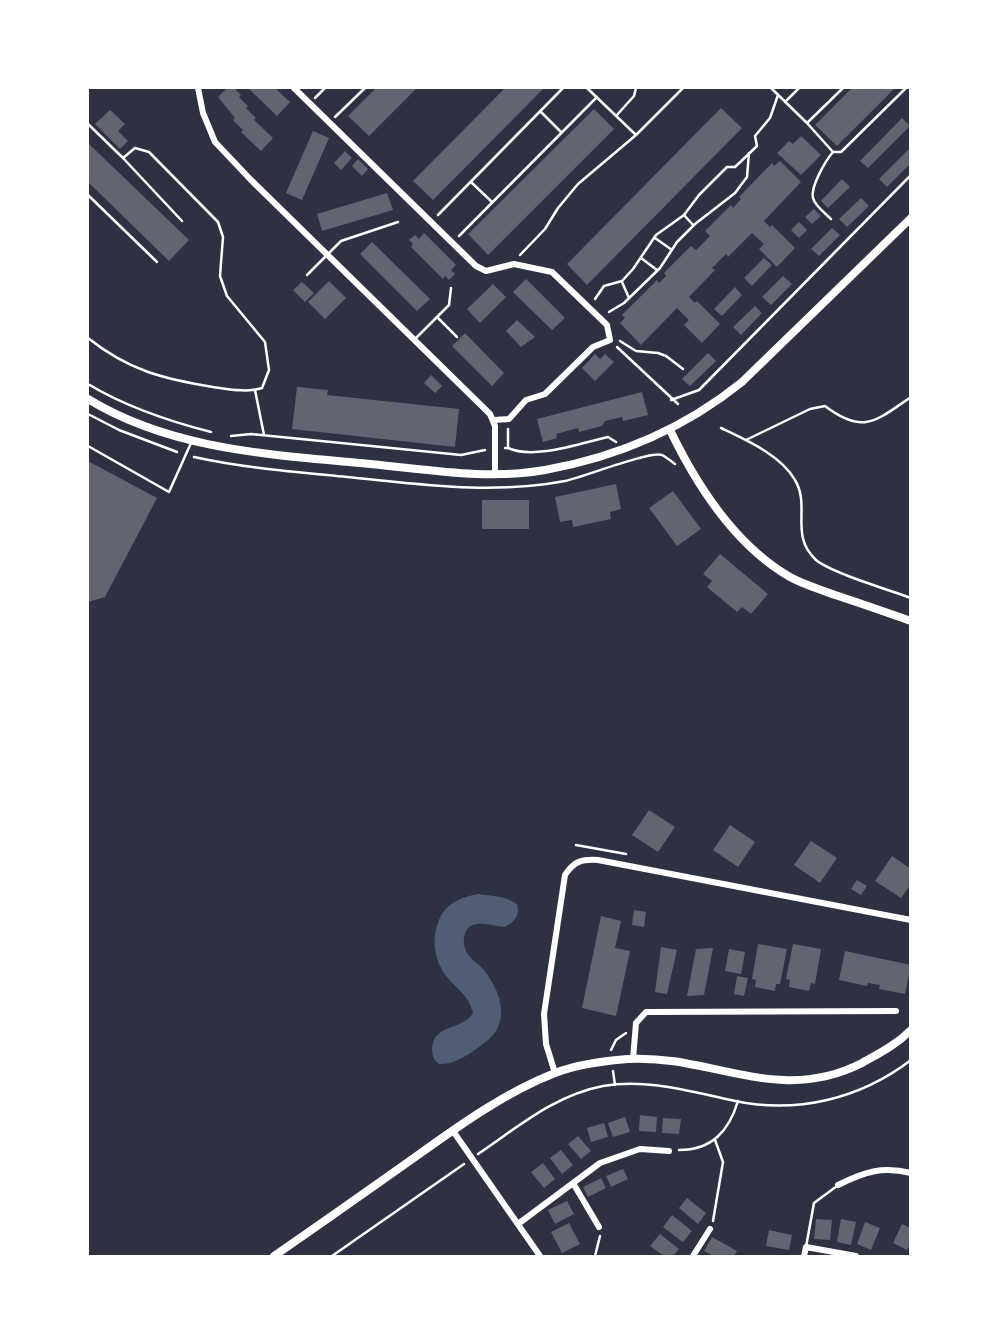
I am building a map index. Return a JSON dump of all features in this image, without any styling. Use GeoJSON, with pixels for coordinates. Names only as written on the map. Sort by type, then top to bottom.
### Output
{"type":"FeatureCollection","features":[{"type":"Feature","properties":{"kind":"street"},"geometry":{"type":"LineString","coordinates":[[198,88],[215,142],[494,421],[495,475]]}},
{"type":"Feature","properties":{"kind":"street"},"geometry":{"type":"LineString","coordinates":[[294,88],[476,266],[486,271],[514,264],[552,272],[607,325],[610,340],[593,347],[545,394],[526,400],[509,419],[494,421]]}},
{"type":"Feature","properties":{"kind":"street"},"geometry":{"type":"LineString","coordinates":[[88,399],[137,423],[192,442],[255,452],[495,475],[545,470],[619,450],[670,430],[714,405],[742,382],[911,218]]}},
{"type":"Feature","properties":{"kind":"street"},"geometry":{"type":"LineString","coordinates":[[670,430],[721,513],[761,558],[792,578],[911,621]]}},
{"type":"Feature","properties":{"kind":"street"},"geometry":{"type":"LineString","coordinates":[[555,1073],[546,1044],[544,1014],[565,875],[575,862],[598,860],[911,920]]}},
{"type":"Feature","properties":{"kind":"street"},"geometry":{"type":"LineString","coordinates":[[633,1059],[636,1023],[646,1012],[897,1011]]}},
{"type":"Feature","properties":{"kind":"street"},"geometry":{"type":"LineString","coordinates":[[275,1256],[453,1131],[527,1086],[555,1073],[590,1063],[633,1059],[669,1062],[770,1080],[808,1080],[855,1066],[896,1044],[911,1030]]}},
{"type":"Feature","properties":{"kind":"street"},"geometry":{"type":"LineString","coordinates":[[453,1131],[540,1256]]}},
{"type":"Feature","properties":{"kind":"street"},"geometry":{"type":"LineString","coordinates":[[518,1224],[600,1163],[640,1149],[669,1151]]}},
{"type":"Feature","properties":{"kind":"street"},"geometry":{"type":"LineString","coordinates":[[838,1185],[869,1171],[885,1168],[911,1173]]}},
{"type":"Feature","properties":{"kind":"street"},"geometry":{"type":"LineString","coordinates":[[573,1183],[599,1227]]}},
{"type":"Feature","properties":{"kind":"street"},"geometry":{"type":"LineString","coordinates":[[693,1256],[709,1229]]}},
{"type":"Feature","properties":{"kind":"street"},"geometry":{"type":"LineString","coordinates":[[804,1256],[806,1247],[856,1256]]}},
{"type":"Feature","properties":{"kind":"lane"},"geometry":{"type":"LineString","coordinates":[[307,275],[341,241],[398,222]]}},
{"type":"Feature","properties":{"kind":"lane"},"geometry":{"type":"LineString","coordinates":[[414,340],[449,304],[451,288]]}},
{"type":"Feature","properties":{"kind":"lane"},"geometry":{"type":"LineString","coordinates":[[437,317],[457,337]]}},
{"type":"Feature","properties":{"kind":"lane"},"geometry":{"type":"LineString","coordinates":[[88,446],[169,492],[192,442]]}},
{"type":"Feature","properties":{"kind":"lane"},"geometry":{"type":"LineString","coordinates":[[806,1247],[814,1203],[838,1185]]}},
{"type":"Feature","properties":{"kind":"path"},"geometry":{"type":"LineString","coordinates":[[306,94],[313,100],[325,88]]}},
{"type":"Feature","properties":{"kind":"path"},"geometry":{"type":"LineString","coordinates":[[333,120],[365,88]]}},
{"type":"Feature","properties":{"kind":"path"},"geometry":{"type":"LineString","coordinates":[[433,220],[563,88]]}},
{"type":"Feature","properties":{"kind":"path"},"geometry":{"type":"LineString","coordinates":[[587,88],[636,135]]}},
{"type":"Feature","properties":{"kind":"path"},"geometry":{"type":"LineString","coordinates":[[616,116],[634,96],[636,88]]}},
{"type":"Feature","properties":{"kind":"path"},"geometry":{"type":"LineString","coordinates":[[523,259],[516,258],[545,229],[578,184],[636,135],[683,88]]}},
{"type":"Feature","properties":{"kind":"path"},"geometry":{"type":"LineString","coordinates":[[771,88],[833,152],[841,152],[847,147],[906,88]]}},
{"type":"Feature","properties":{"kind":"path"},"geometry":{"type":"LineString","coordinates":[[785,102],[799,88]]}},
{"type":"Feature","properties":{"kind":"path"},"geometry":{"type":"LineString","coordinates":[[807,123],[843,88]]}},
{"type":"Feature","properties":{"kind":"path"},"geometry":{"type":"LineString","coordinates":[[592,304],[604,286],[622,281],[655,238],[684,215],[699,195],[727,167],[735,167],[757,146],[755,136],[770,118],[778,95]]}},
{"type":"Feature","properties":{"kind":"path"},"geometry":{"type":"LineString","coordinates":[[454,241],[597,96]]}},
{"type":"Feature","properties":{"kind":"path"},"geometry":{"type":"LineString","coordinates":[[540,111],[561,132]]}},
{"type":"Feature","properties":{"kind":"path"},"geometry":{"type":"LineString","coordinates":[[88,124],[183,221]]}},
{"type":"Feature","properties":{"kind":"path"},"geometry":{"type":"LineString","coordinates":[[88,338],[115,359],[158,377],[229,389],[255,390],[262,388],[269,370],[265,342],[227,296],[220,276],[223,237],[218,222],[149,152],[135,148],[124,158]]}},
{"type":"Feature","properties":{"kind":"path"},"geometry":{"type":"LineString","coordinates":[[831,219],[815,202],[813,191],[827,159],[833,152]]}},
{"type":"Feature","properties":{"kind":"path"},"geometry":{"type":"LineString","coordinates":[[608,313],[629,298],[657,270],[693,225],[735,193],[747,177],[749,153]]}},
{"type":"Feature","properties":{"kind":"path"},"geometry":{"type":"LineString","coordinates":[[671,400],[699,390],[911,175]]}},
{"type":"Feature","properties":{"kind":"path"},"geometry":{"type":"LineString","coordinates":[[471,182],[492,202]]}},
{"type":"Feature","properties":{"kind":"path"},"geometry":{"type":"LineString","coordinates":[[88,195],[157,262]]}},
{"type":"Feature","properties":{"kind":"path"},"geometry":{"type":"LineString","coordinates":[[684,215],[693,225]]}},
{"type":"Feature","properties":{"kind":"path"},"geometry":{"type":"LineString","coordinates":[[655,238],[671,250]]}},
{"type":"Feature","properties":{"kind":"path"},"geometry":{"type":"LineString","coordinates":[[641,258],[657,270]]}},
{"type":"Feature","properties":{"kind":"path"},"geometry":{"type":"LineString","coordinates":[[622,281],[629,298]]}},
{"type":"Feature","properties":{"kind":"path"},"geometry":{"type":"LineString","coordinates":[[610,340],[622,341],[636,351],[658,353],[683,369]]}},
{"type":"Feature","properties":{"kind":"path"},"geometry":{"type":"LineString","coordinates":[[610,340],[678,404]]}},
{"type":"Feature","properties":{"kind":"path"},"geometry":{"type":"LineString","coordinates":[[88,384],[106,395],[155,416],[220,434]]}},
{"type":"Feature","properties":{"kind":"path"},"geometry":{"type":"LineString","coordinates":[[255,390],[265,436]]}},
{"type":"Feature","properties":{"kind":"path"},"geometry":{"type":"LineString","coordinates":[[746,440],[810,409],[825,406],[842,419],[863,423],[882,418],[911,397]]}},
{"type":"Feature","properties":{"kind":"path"},"geometry":{"type":"LineString","coordinates":[[88,414],[119,430],[186,455],[284,470],[436,486],[492,488],[565,481],[652,454],[663,455],[682,472]]}},
{"type":"Feature","properties":{"kind":"path"},"geometry":{"type":"LineString","coordinates":[[508,447],[509,419]]}},
{"type":"Feature","properties":{"kind":"path"},"geometry":{"type":"LineString","coordinates":[[722,428],[775,459],[795,479],[803,505],[800,529],[803,540],[818,562],[911,598]]}},
{"type":"Feature","properties":{"kind":"path"},"geometry":{"type":"LineString","coordinates":[[229,436],[251,434],[468,455],[508,447],[524,452],[552,450],[608,437],[614,439],[622,465]]}},
{"type":"Feature","properties":{"kind":"path"},"geometry":{"type":"LineString","coordinates":[[332,1256],[560,1100],[582,1091],[638,1084],[692,1090],[764,1105],[792,1106],[834,1099],[881,1079],[911,1060]]}},
{"type":"Feature","properties":{"kind":"path"},"geometry":{"type":"LineString","coordinates":[[669,1151],[690,1150],[715,1139],[731,1121],[737,1101]]}},
{"type":"Feature","properties":{"kind":"path"},"geometry":{"type":"LineString","coordinates":[[709,1229],[716,1214],[723,1162],[715,1139]]}},
{"type":"Feature","properties":{"kind":"path"},"geometry":{"type":"LineString","coordinates":[[595,1256],[599,1247],[599,1227]]}},
{"type":"Feature","properties":{"kind":"water"},"geometry":{"type":"Polygon","coordinates":[[[479,894],[508,899],[517,904],[518,908],[516,918],[505,927],[475,925],[466,931],[464,938],[464,946],[470,958],[483,969],[495,988],[501,1018],[498,1028],[483,1044],[457,1060],[439,1064],[432,1051],[437,1035],[463,1023],[473,1013],[466,998],[443,972],[435,950],[435,935],[442,914],[450,905],[479,894]]]}},
{"type":"Feature","properties":{"kind":"building"},"geometry":{"type":"Polygon","coordinates":[[[227,88],[234,88],[241,95],[239,97],[248,106],[246,108],[256,118],[254,120],[273,138],[261,151],[241,132],[243,130],[218,97],[227,88]]]}},
{"type":"Feature","properties":{"kind":"building"},"geometry":{"type":"Polygon","coordinates":[[[248,88],[275,88],[290,102],[277,116],[248,88]]]}},
{"type":"Feature","properties":{"kind":"building"},"geometry":{"type":"Polygon","coordinates":[[[376,88],[417,88],[369,136],[348,116],[376,88]]]}},
{"type":"Feature","properties":{"kind":"building"},"geometry":{"type":"Polygon","coordinates":[[[505,88],[544,88],[433,200],[413,181],[505,88]]]}},
{"type":"Feature","properties":{"kind":"building"},"geometry":{"type":"Polygon","coordinates":[[[852,88],[895,88],[837,146],[815,125],[852,88]]]}},
{"type":"Feature","properties":{"kind":"building"},"geometry":{"type":"Polygon","coordinates":[[[721,108],[742,128],[587,285],[567,264],[721,108]]]}},
{"type":"Feature","properties":{"kind":"building"},"geometry":{"type":"Polygon","coordinates":[[[594,109],[614,129],[488,255],[468,234],[594,109]]]}},
{"type":"Feature","properties":{"kind":"building"},"geometry":{"type":"Polygon","coordinates":[[[110,110],[125,124],[118,131],[128,141],[120,149],[95,124],[110,110]]]}},
{"type":"Feature","properties":{"kind":"building"},"geometry":{"type":"Polygon","coordinates":[[[902,118],[910,126],[868,168],[860,161],[902,118]]]}},
{"type":"Feature","properties":{"kind":"building"},"geometry":{"type":"Polygon","coordinates":[[[313,131],[329,138],[302,200],[286,193],[313,131]]]}},
{"type":"Feature","properties":{"kind":"building"},"geometry":{"type":"Polygon","coordinates":[[[801,136],[821,155],[801,175],[777,153],[789,141],[793,144],[801,136]]]}},
{"type":"Feature","properties":{"kind":"building"},"geometry":{"type":"Polygon","coordinates":[[[88,143],[189,240],[169,261],[88,182],[88,143]]]}},
{"type":"Feature","properties":{"kind":"building"},"geometry":{"type":"Polygon","coordinates":[[[911,147],[911,163],[887,187],[879,179],[911,147]]]}},
{"type":"Feature","properties":{"kind":"building"},"geometry":{"type":"Polygon","coordinates":[[[345,151],[352,158],[341,170],[334,163],[345,151]]]}},
{"type":"Feature","properties":{"kind":"building"},"geometry":{"type":"Polygon","coordinates":[[[358,159],[368,169],[362,176],[352,166],[358,159]]]}},
{"type":"Feature","properties":{"kind":"building"},"geometry":{"type":"Polygon","coordinates":[[[780,161],[801,182],[764,221],[770,227],[772,225],[795,248],[777,267],[759,249],[764,244],[752,233],[728,257],[726,254],[712,268],[715,270],[689,297],[695,303],[697,301],[720,324],[702,343],[684,325],[689,320],[677,308],[641,345],[620,323],[625,318],[622,315],[657,280],[659,283],[666,276],[664,273],[691,246],[696,250],[710,236],[705,231],[731,205],[733,208],[741,199],[739,197],[772,163],[774,166],[780,161]]]}},
{"type":"Feature","properties":{"kind":"building"},"geometry":{"type":"Polygon","coordinates":[[[842,179],[850,187],[828,208],[821,201],[842,179]]]}},
{"type":"Feature","properties":{"kind":"building"},"geometry":{"type":"Polygon","coordinates":[[[387,193],[393,210],[322,231],[317,214],[387,193]]]}},
{"type":"Feature","properties":{"kind":"building"},"geometry":{"type":"Polygon","coordinates":[[[861,198],[869,206],[847,227],[839,219],[861,198]]]}},
{"type":"Feature","properties":{"kind":"building"},"geometry":{"type":"Polygon","coordinates":[[[814,209],[821,216],[812,224],[805,217],[814,209]]]}},
{"type":"Feature","properties":{"kind":"building"},"geometry":{"type":"Polygon","coordinates":[[[799,222],[807,230],[799,238],[791,230],[799,222]]]}},
{"type":"Feature","properties":{"kind":"building"},"geometry":{"type":"Polygon","coordinates":[[[832,228],[840,235],[819,256],[811,249],[832,228]]]}},
{"type":"Feature","properties":{"kind":"building"},"geometry":{"type":"Polygon","coordinates":[[[424,233],[456,265],[451,270],[455,274],[449,280],[445,276],[443,279],[411,247],[413,244],[409,240],[415,235],[419,239],[424,233]]]}},
{"type":"Feature","properties":{"kind":"building"},"geometry":{"type":"Polygon","coordinates":[[[372,242],[430,299],[417,311],[360,254],[372,242]]]}},
{"type":"Feature","properties":{"kind":"building"},"geometry":{"type":"Polygon","coordinates":[[[764,258],[772,265],[752,286],[744,278],[764,258]]]}},
{"type":"Feature","properties":{"kind":"building"},"geometry":{"type":"Polygon","coordinates":[[[783,276],[792,284],[771,305],[762,297],[783,276]]]}},
{"type":"Feature","properties":{"kind":"building"},"geometry":{"type":"Polygon","coordinates":[[[526,279],[565,318],[552,330],[513,292],[526,279]]]}},
{"type":"Feature","properties":{"kind":"building"},"geometry":{"type":"Polygon","coordinates":[[[329,281],[346,298],[325,319],[308,302],[329,281]]]}},
{"type":"Feature","properties":{"kind":"building"},"geometry":{"type":"Polygon","coordinates":[[[302,282],[314,293],[305,302],[293,290],[302,282]]]}},
{"type":"Feature","properties":{"kind":"building"},"geometry":{"type":"Polygon","coordinates":[[[493,284],[506,297],[480,323],[467,309],[493,284]]]}},
{"type":"Feature","properties":{"kind":"building"},"geometry":{"type":"Polygon","coordinates":[[[735,287],[742,295],[722,316],[714,309],[735,287]]]}},
{"type":"Feature","properties":{"kind":"building"},"geometry":{"type":"Polygon","coordinates":[[[755,306],[762,313],[741,335],[733,327],[755,306]]]}},
{"type":"Feature","properties":{"kind":"building"},"geometry":{"type":"Polygon","coordinates":[[[517,320],[535,337],[521,347],[506,331],[517,320]]]}},
{"type":"Feature","properties":{"kind":"building"},"geometry":{"type":"Polygon","coordinates":[[[465,333],[504,373],[492,386],[452,346],[465,333]]]}},
{"type":"Feature","properties":{"kind":"building"},"geometry":{"type":"Polygon","coordinates":[[[708,353],[716,361],[690,386],[682,379],[708,353]]]}},
{"type":"Feature","properties":{"kind":"building"},"geometry":{"type":"Polygon","coordinates":[[[595,354],[600,359],[605,354],[614,362],[595,381],[582,368],[595,354]]]}},
{"type":"Feature","properties":{"kind":"building"},"geometry":{"type":"Polygon","coordinates":[[[431,375],[442,386],[435,393],[424,383],[431,375]]]}},
{"type":"Feature","properties":{"kind":"building"},"geometry":{"type":"Polygon","coordinates":[[[297,387],[328,390],[327,395],[459,409],[455,447],[292,429],[297,387]]]}},
{"type":"Feature","properties":{"kind":"building"},"geometry":{"type":"Polygon","coordinates":[[[642,392],[648,415],[623,421],[622,417],[605,421],[602,426],[579,432],[578,428],[556,434],[557,438],[543,442],[537,419],[642,392]]]}},
{"type":"Feature","properties":{"kind":"building"},"geometry":{"type":"Polygon","coordinates":[[[88,461],[157,498],[105,597],[88,602],[88,461]]]}},
{"type":"Feature","properties":{"kind":"building"},"geometry":{"type":"Polygon","coordinates":[[[616,484],[621,509],[610,512],[611,519],[573,527],[572,520],[560,522],[555,497],[616,484]]]}},
{"type":"Feature","properties":{"kind":"building"},"geometry":{"type":"Polygon","coordinates":[[[673,491],[701,529],[677,546],[649,508],[673,491]]]}},
{"type":"Feature","properties":{"kind":"building"},"geometry":{"type":"Polygon","coordinates":[[[482,500],[529,500],[529,529],[482,529],[482,500]]]}},
{"type":"Feature","properties":{"kind":"building"},"geometry":{"type":"Polygon","coordinates":[[[720,554],[768,594],[751,614],[742,607],[737,612],[707,587],[712,581],[703,574],[720,554]]]}},
{"type":"Feature","properties":{"kind":"building"},"geometry":{"type":"Polygon","coordinates":[[[649,810],[675,827],[658,852],[632,835],[649,810]]]}},
{"type":"Feature","properties":{"kind":"building"},"geometry":{"type":"Polygon","coordinates":[[[730,825],[755,842],[738,867],[713,850],[730,825]]]}},
{"type":"Feature","properties":{"kind":"building"},"geometry":{"type":"Polygon","coordinates":[[[811,841],[837,858],[820,883],[794,865],[811,841]]]}},
{"type":"Feature","properties":{"kind":"building"},"geometry":{"type":"Polygon","coordinates":[[[892,856],[911,869],[911,884],[901,898],[875,881],[892,856]]]}},
{"type":"Feature","properties":{"kind":"building"},"geometry":{"type":"Polygon","coordinates":[[[857,880],[867,886],[861,895],[851,889],[857,880]]]}},
{"type":"Feature","properties":{"kind":"building"},"geometry":{"type":"Polygon","coordinates":[[[634,910],[646,912],[644,927],[632,925],[634,910]]]}},
{"type":"Feature","properties":{"kind":"building"},"geometry":{"type":"Polygon","coordinates":[[[601,916],[621,921],[615,948],[630,951],[616,1016],[582,1008],[601,916]]]}},
{"type":"Feature","properties":{"kind":"building"},"geometry":{"type":"Polygon","coordinates":[[[758,944],[787,949],[780,984],[776,984],[775,991],[755,987],[756,980],[752,979],[758,944]]]}},
{"type":"Feature","properties":{"kind":"building"},"geometry":{"type":"Polygon","coordinates":[[[793,944],[821,949],[815,984],[811,983],[809,991],[789,987],[790,980],[786,979],[793,944]]]}},
{"type":"Feature","properties":{"kind":"building"},"geometry":{"type":"Polygon","coordinates":[[[661,947],[677,950],[667,994],[655,992],[661,947]]]}},
{"type":"Feature","properties":{"kind":"building"},"geometry":{"type":"Polygon","coordinates":[[[713,948],[704,995],[687,996],[696,949],[713,948]]]}},
{"type":"Feature","properties":{"kind":"building"},"geometry":{"type":"Polygon","coordinates":[[[729,949],[745,952],[741,974],[725,971],[729,949]]]}},
{"type":"Feature","properties":{"kind":"building"},"geometry":{"type":"Polygon","coordinates":[[[845,951],[911,965],[905,994],[879,989],[880,985],[868,983],[867,986],[839,980],[845,951]]]}},
{"type":"Feature","properties":{"kind":"building"},"geometry":{"type":"Polygon","coordinates":[[[737,976],[748,978],[744,996],[734,994],[737,976]]]}},
{"type":"Feature","properties":{"kind":"building"},"geometry":{"type":"Polygon","coordinates":[[[640,1115],[657,1117],[656,1132],[639,1131],[640,1115]]]}},
{"type":"Feature","properties":{"kind":"building"},"geometry":{"type":"Polygon","coordinates":[[[625,1117],[630,1132],[613,1137],[608,1123],[625,1117]]]}},
{"type":"Feature","properties":{"kind":"building"},"geometry":{"type":"Polygon","coordinates":[[[663,1118],[681,1119],[679,1134],[662,1133],[663,1118]]]}},
{"type":"Feature","properties":{"kind":"building"},"geometry":{"type":"Polygon","coordinates":[[[604,1123],[608,1137],[591,1142],[587,1128],[604,1123]]]}},
{"type":"Feature","properties":{"kind":"building"},"geometry":{"type":"Polygon","coordinates":[[[578,1136],[591,1151],[581,1159],[568,1144],[578,1136]]]}},
{"type":"Feature","properties":{"kind":"building"},"geometry":{"type":"Polygon","coordinates":[[[561,1150],[573,1165],[562,1174],[550,1158],[561,1150]]]}},
{"type":"Feature","properties":{"kind":"building"},"geometry":{"type":"Polygon","coordinates":[[[543,1163],[555,1179],[544,1188],[531,1172],[543,1163]]]}},
{"type":"Feature","properties":{"kind":"building"},"geometry":{"type":"Polygon","coordinates":[[[623,1169],[628,1179],[611,1187],[606,1176],[623,1169]]]}},
{"type":"Feature","properties":{"kind":"building"},"geometry":{"type":"Polygon","coordinates":[[[601,1178],[606,1188],[588,1197],[583,1187],[601,1178]]]}},
{"type":"Feature","properties":{"kind":"building"},"geometry":{"type":"Polygon","coordinates":[[[687,1198],[706,1213],[698,1224],[679,1208],[687,1198]]]}},
{"type":"Feature","properties":{"kind":"building"},"geometry":{"type":"Polygon","coordinates":[[[567,1201],[574,1214],[555,1224],[548,1210],[567,1201]]]}},
{"type":"Feature","properties":{"kind":"building"},"geometry":{"type":"Polygon","coordinates":[[[672,1215],[692,1231],[683,1242],[663,1227],[672,1215]]]}},
{"type":"Feature","properties":{"kind":"building"},"geometry":{"type":"Polygon","coordinates":[[[816,1219],[832,1220],[830,1240],[814,1239],[816,1219]]]}},
{"type":"Feature","properties":{"kind":"building"},"geometry":{"type":"Polygon","coordinates":[[[841,1219],[856,1222],[851,1245],[837,1242],[841,1219]]]}},
{"type":"Feature","properties":{"kind":"building"},"geometry":{"type":"Polygon","coordinates":[[[865,1222],[880,1228],[871,1250],[857,1244],[865,1222]]]}},
{"type":"Feature","properties":{"kind":"building"},"geometry":{"type":"Polygon","coordinates":[[[569,1223],[580,1244],[562,1253],[551,1232],[569,1223]]]}},
{"type":"Feature","properties":{"kind":"building"},"geometry":{"type":"Polygon","coordinates":[[[902,1224],[911,1228],[911,1243],[907,1250],[893,1243],[902,1224]]]}},
{"type":"Feature","properties":{"kind":"building"},"geometry":{"type":"Polygon","coordinates":[[[769,1230],[792,1235],[789,1250],[766,1246],[769,1230]]]}},
{"type":"Feature","properties":{"kind":"building"},"geometry":{"type":"Polygon","coordinates":[[[660,1234],[679,1249],[673,1256],[664,1256],[650,1246],[660,1234]]]}},
{"type":"Feature","properties":{"kind":"building"},"geometry":{"type":"Polygon","coordinates":[[[712,1237],[737,1251],[734,1256],[714,1256],[704,1251],[712,1237]]]}}]}
